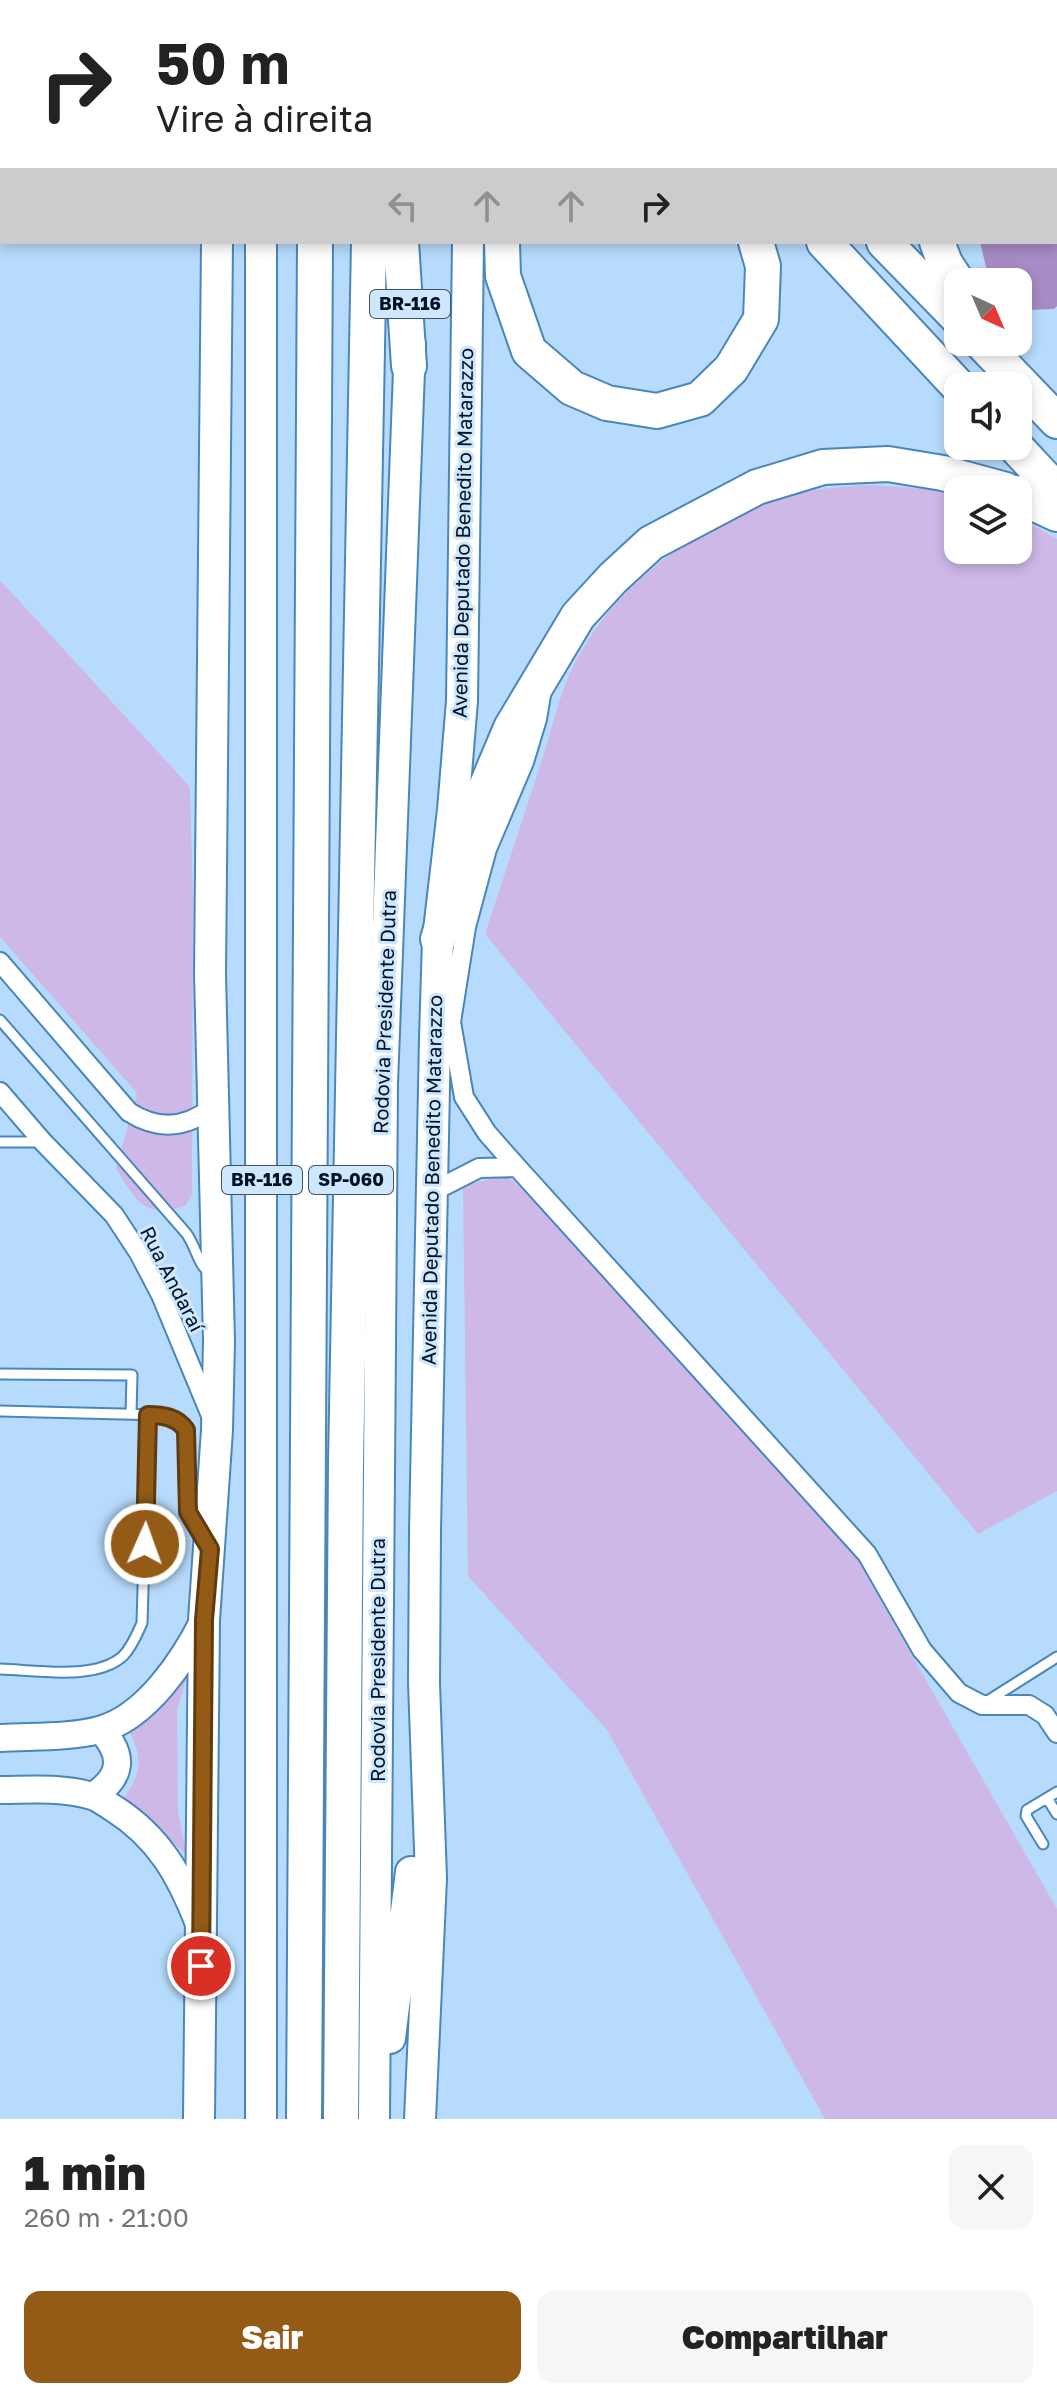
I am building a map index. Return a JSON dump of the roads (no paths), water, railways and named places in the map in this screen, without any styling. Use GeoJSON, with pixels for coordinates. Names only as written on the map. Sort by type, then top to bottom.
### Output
{"type":"FeatureCollection","features":[{"type":"Feature","properties":{"kind":"highway","name":"SP-060"},"geometry":{"type":"LineString","coordinates":[[304,2119],[315,244]]}},
{"type":"Feature","properties":{"kind":"highway","name":"Rodovia Presidente Dutra"},"geometry":{"type":"LineString","coordinates":[[341,2119],[346,1446],[369,244]]}},
{"type":"Feature","properties":{"kind":"highway"},"geometry":{"type":"LineString","coordinates":[[401,244],[409,366]]}},
{"type":"Feature","properties":{"kind":"highway"},"geometry":{"type":"LineString","coordinates":[[502,244],[503,276],[529,351],[572,388],[607,403],[657,411],[700,399],[731,369],[761,319],[763,266],[757,244]]}},
{"type":"Feature","properties":{"kind":"highway"},"geometry":{"type":"LineString","coordinates":[[826,244],[945,372]]}},
{"type":"Feature","properties":{"kind":"highway"},"geometry":{"type":"LineString","coordinates":[[886,244],[944,304]]}},
{"type":"Feature","properties":{"kind":"highway"},"geometry":{"type":"LineString","coordinates":[[938,244],[948,268]]}},
{"type":"Feature","properties":{"kind":"highway"},"geometry":{"type":"LineString","coordinates":[[994,356],[1057,421]]}},
{"type":"Feature","properties":{"kind":"highway"},"geometry":{"type":"LineString","coordinates":[[1014,356],[1057,406]]}},
{"type":"Feature","properties":{"kind":"highway"},"geometry":{"type":"LineString","coordinates":[[1028,460],[1057,491]]}},
{"type":"Feature","properties":{"kind":"highway"},"geometry":{"type":"LineString","coordinates":[[438,939],[484,792],[511,728],[578,616],[651,543],[757,487],[823,467],[888,464],[954,476]]}},
{"type":"Feature","properties":{"kind":"highway"},"geometry":{"type":"LineString","coordinates":[[1032,502],[1057,514]]}},
{"type":"Feature","properties":{"kind":"main road"},"geometry":{"type":"LineString","coordinates":[[200,2116],[204,1620],[217,1430],[219,1341],[210,974],[217,244]]}},
{"type":"Feature","properties":{"kind":"main road","name":"BR-116"},"geometry":{"type":"LineString","coordinates":[[261,244],[261,2119]]}},
{"type":"Feature","properties":{"kind":"main road","name":"Rodovia Presidente Dutra"},"geometry":{"type":"LineString","coordinates":[[375,2119],[382,1084],[411,244]]}},
{"type":"Feature","properties":{"kind":"main road","name":"Avenida Deputado Benedito Matarazzo"},"geometry":{"type":"LineString","coordinates":[[420,2119],[431,1878],[424,1683],[425,1531],[438,939],[462,701],[468,244]]}},
{"type":"Feature","properties":{"kind":"main road"},"geometry":{"type":"LineString","coordinates":[[0,1738],[101,1730],[122,1719],[162,1686],[186,1656],[204,1620]]}},
{"type":"Feature","properties":{"kind":"main road"},"geometry":{"type":"LineString","coordinates":[[375,2119],[388,2054],[410,1897],[424,1683]]}},
{"type":"Feature","properties":{"kind":"main road"},"geometry":{"type":"LineString","coordinates":[[93,1796],[107,1787],[117,1771],[116,1752],[101,1730]]}},
{"type":"Feature","properties":{"kind":"main road"},"geometry":{"type":"LineString","coordinates":[[0,1790],[56,1790],[93,1796],[120,1813],[146,1833],[169,1860],[187,1893],[201,1930]]}},
{"type":"Feature","properties":{"kind":"street"},"geometry":{"type":"LineString","coordinates":[[545,669],[537,719],[524,762],[487,849],[470,914],[451,1022],[464,1097],[487,1133],[867,1554],[922,1650],[959,1693],[982,1705],[1029,1705],[1045,1715],[1057,1733]]}},
{"type":"Feature","properties":{"kind":"street"},"geometry":{"type":"LineString","coordinates":[[0,962],[129,1112],[149,1123],[172,1125],[193,1120],[211,1108]]}},
{"type":"Feature","properties":{"kind":"street","name":"Rua Andaraí"},"geometry":{"type":"LineString","coordinates":[[0,1092],[43,1142],[114,1215],[139,1253],[161,1295],[217,1430]]}},
{"type":"Feature","properties":{"kind":"street"},"geometry":{"type":"LineString","coordinates":[[432,1192],[479,1168],[517,1167]]}},
{"type":"Feature","properties":{"kind":"lane"},"geometry":{"type":"LineString","coordinates":[[0,1020],[186,1233],[194,1244],[203,1269],[217,1278]]}},
{"type":"Feature","properties":{"kind":"lane"},"geometry":{"type":"LineString","coordinates":[[0,1142],[43,1142]]}},
{"type":"Feature","properties":{"kind":"lane"},"geometry":{"type":"LineString","coordinates":[[0,1374],[132,1375],[131,1414]]}},
{"type":"Feature","properties":{"kind":"lane"},"geometry":{"type":"LineString","coordinates":[[0,1411],[170,1417],[186,1430],[188,1512],[210,1549]]}},
{"type":"Feature","properties":{"kind":"lane"},"geometry":{"type":"LineString","coordinates":[[0,1669],[94,1671],[110,1665],[124,1654],[134,1640],[142,1623],[148,1415]]}},
{"type":"Feature","properties":{"kind":"lane"},"geometry":{"type":"LineString","coordinates":[[982,1705],[1057,1657]]}},
{"type":"Feature","properties":{"kind":"lane"},"geometry":{"type":"LineString","coordinates":[[1043,1844],[1026,1816],[1027,1810],[1057,1792]]}},
{"type":"Feature","properties":{"kind":"lane"},"geometry":{"type":"LineString","coordinates":[[1047,1798],[1057,1814]]}}]}
